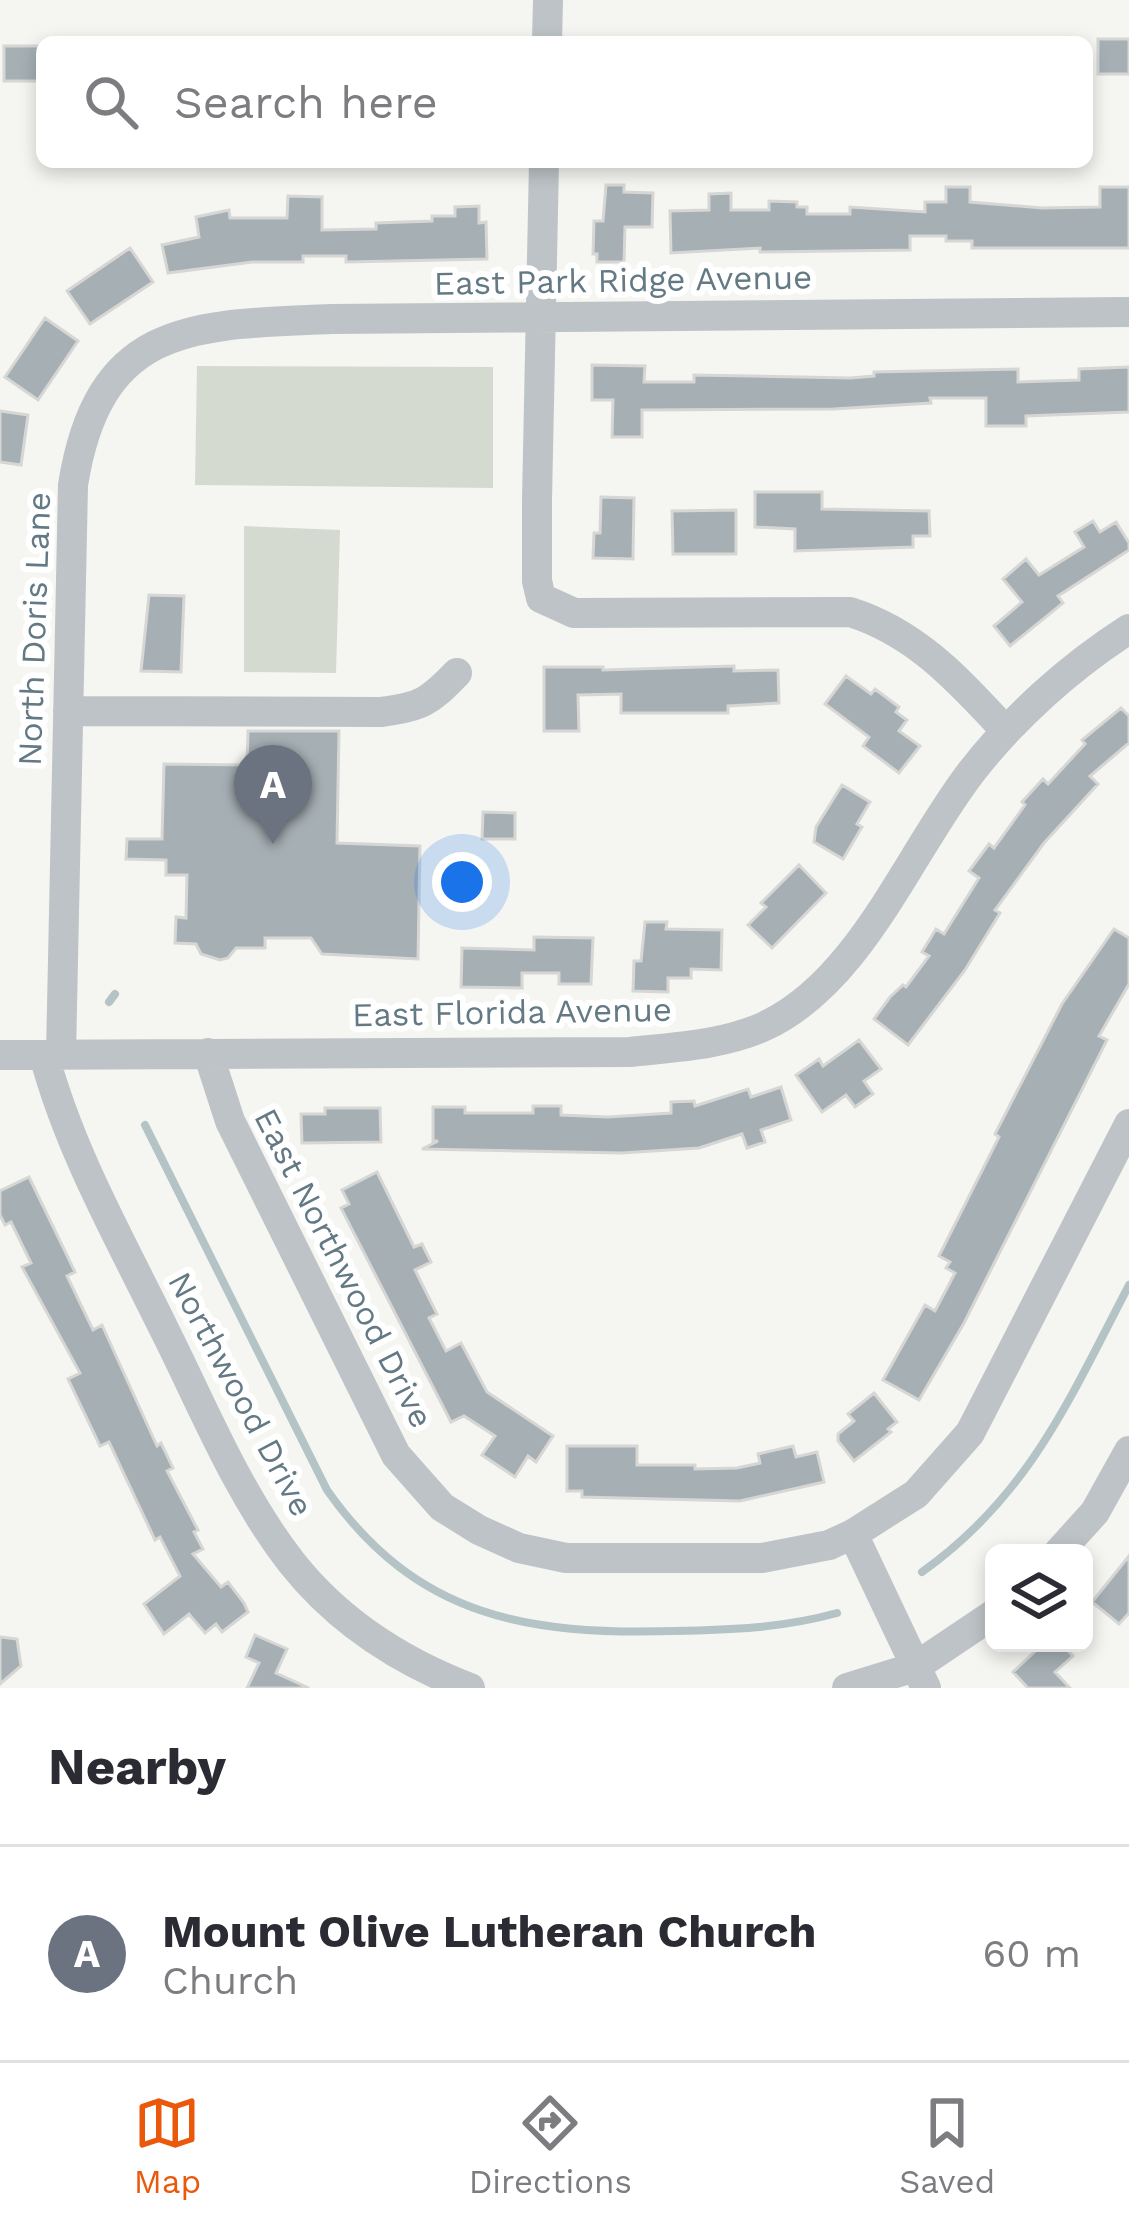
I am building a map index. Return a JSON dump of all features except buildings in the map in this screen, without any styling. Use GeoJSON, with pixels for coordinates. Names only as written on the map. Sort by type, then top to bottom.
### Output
{"type":"FeatureCollection","features":[{"type":"Feature","properties":{"kind":"street"},"geometry":{"type":"LineString","coordinates":[[547,36],[548,0]]}},
{"type":"Feature","properties":{"kind":"street"},"geometry":{"type":"LineString","coordinates":[[544,168],[537,581],[541,598],[574,613],[850,612],[882,622],[914,641],[1006,731]]}},
{"type":"Feature","properties":{"kind":"street","name":"East Park Ridge Avenue"},"geometry":{"type":"LineString","coordinates":[[128,364],[183,331],[221,324],[1129,312]]}},
{"type":"Feature","properties":{"kind":"street","name":"North Doris Lane"},"geometry":{"type":"LineString","coordinates":[[52,1055],[73,485],[78,454],[102,398],[128,364]]}},
{"type":"Feature","properties":{"kind":"street","name":"East Florida Avenue"},"geometry":{"type":"LineString","coordinates":[[0,1055],[630,1052],[725,1039],[766,1025],[805,1002],[848,960],[942,814],[1006,731],[1068,674],[1129,629]]}},
{"type":"Feature","properties":{"kind":"street"},"geometry":{"type":"LineString","coordinates":[[68,711],[381,712],[417,707],[457,674]]}},
{"type":"Feature","properties":{"kind":"street","name":"East Northwood Drive"},"geometry":{"type":"LineString","coordinates":[[208,1053],[230,1121],[396,1455],[442,1507],[478,1530],[519,1548],[566,1558],[762,1558],[829,1545],[916,1494],[970,1433],[1129,1124]]}},
{"type":"Feature","properties":{"kind":"street","name":"Northwood Drive"},"geometry":{"type":"LineString","coordinates":[[52,1055],[56,1101],[80,1157],[265,1526],[293,1565],[354,1623],[388,1649],[470,1688]]}},
{"type":"Feature","properties":{"kind":"street"},"geometry":{"type":"LineString","coordinates":[[1066,1544],[1095,1512],[1129,1450]]}},
{"type":"Feature","properties":{"kind":"street"},"geometry":{"type":"LineString","coordinates":[[853,1534],[921,1678]]}},
{"type":"Feature","properties":{"kind":"street"},"geometry":{"type":"LineString","coordinates":[[847,1688],[921,1678],[985,1622]]}},
{"type":"Feature","properties":{"kind":"shaded area"},"geometry":{"type":"Polygon","coordinates":[[[197,366],[493,367],[493,488],[195,485],[197,366]]]}},
{"type":"Feature","properties":{"kind":"shaded area"},"geometry":{"type":"Polygon","coordinates":[[[244,526],[340,530],[336,673],[244,672],[244,526]]]}},
{"type":"Feature","properties":{"kind":"waterway"},"geometry":{"type":"LineString","coordinates":[[109,1002],[115,994]]}},
{"type":"Feature","properties":{"kind":"waterway"},"geometry":{"type":"LineString","coordinates":[[145,1125],[327,1490],[362,1533],[399,1567],[438,1592],[480,1610],[571,1629],[736,1629],[837,1613]]}},
{"type":"Feature","properties":{"kind":"waterway"},"geometry":{"type":"LineString","coordinates":[[922,1572],[991,1511],[1019,1478],[1066,1405],[1129,1285]]}},
{"type":"Feature","properties":{"kind":"place","name":"Mount Olive Lutheran Church"},"geometry":{"type":"Point","coordinates":[273,844]}}]}
